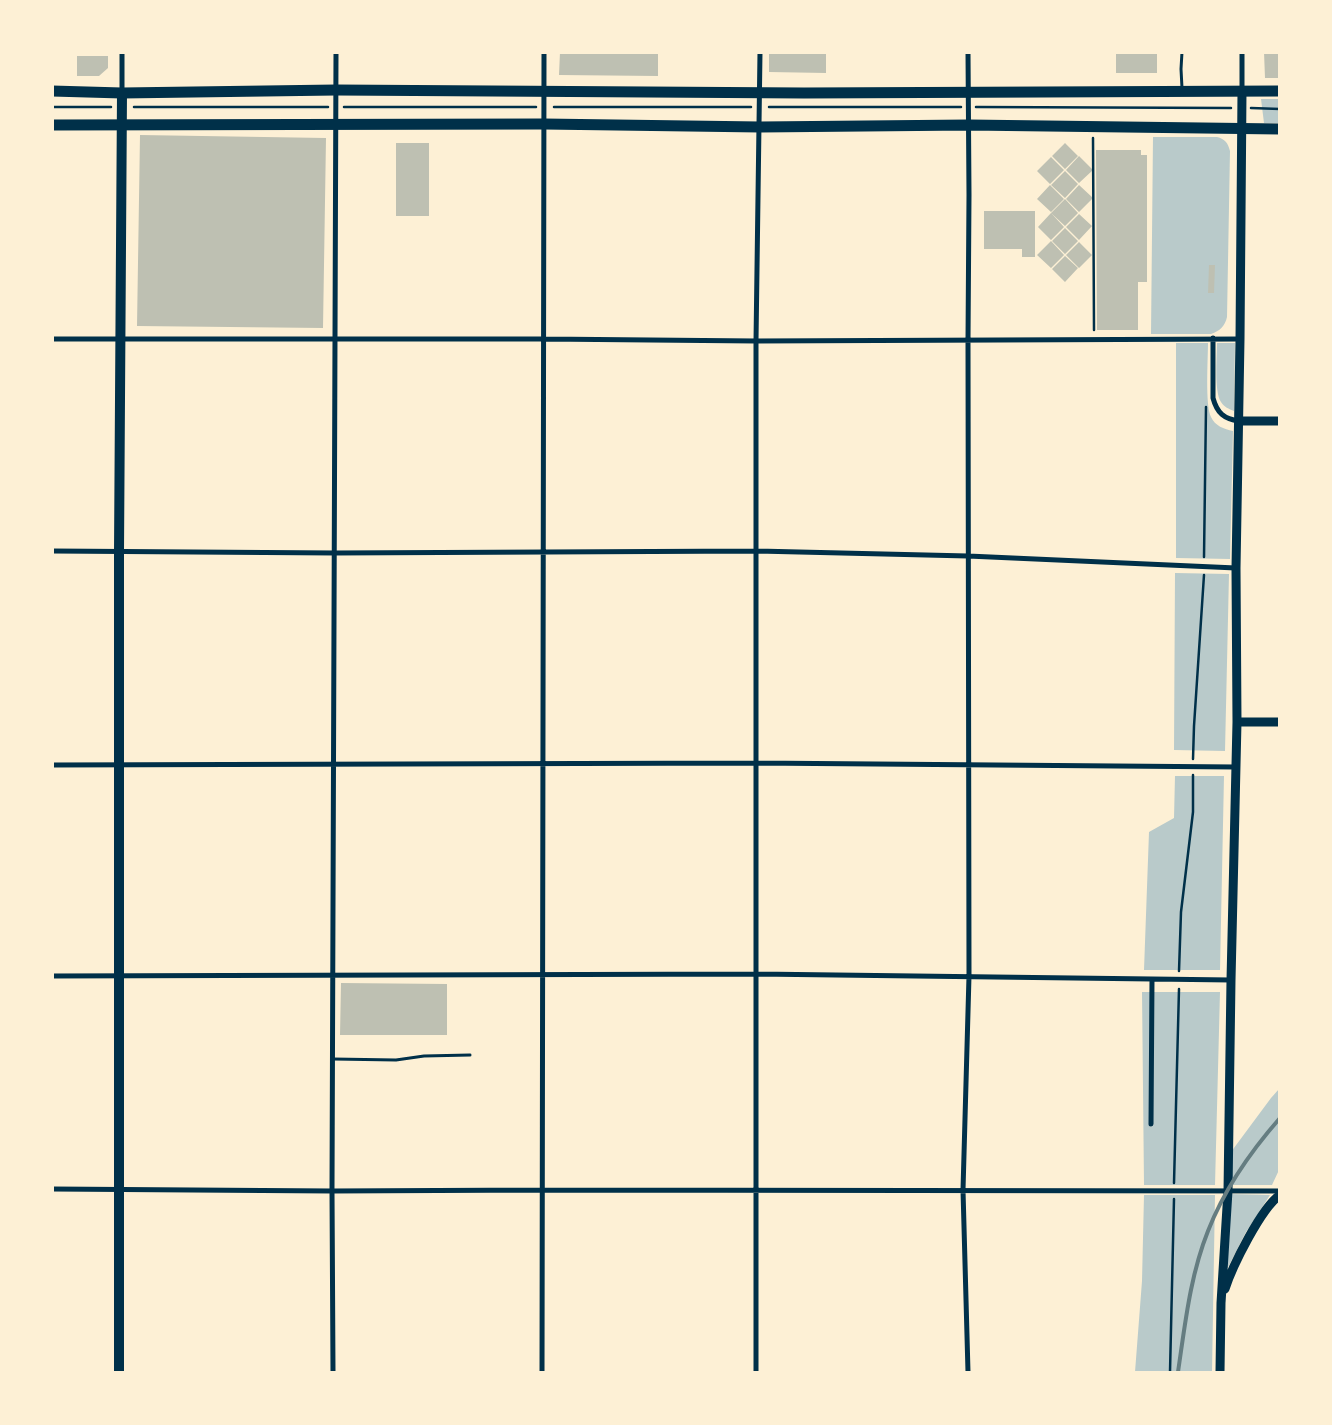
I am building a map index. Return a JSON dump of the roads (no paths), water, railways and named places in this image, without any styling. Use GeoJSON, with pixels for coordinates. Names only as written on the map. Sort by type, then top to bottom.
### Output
{"type":"FeatureCollection","features":[{"type":"Feature","properties":{"kind":"main road"},"geometry":{"type":"LineString","coordinates":[[52,91],[122,93],[336,90],[968,93],[1280,91]]}},
{"type":"Feature","properties":{"kind":"main road"},"geometry":{"type":"LineString","coordinates":[[119,1372],[118,551],[122,93]]}},
{"type":"Feature","properties":{"kind":"main road"},"geometry":{"type":"LineString","coordinates":[[52,125],[544,124],[760,127],[1280,128]]}},
{"type":"Feature","properties":{"kind":"street"},"geometry":{"type":"LineString","coordinates":[[122,52],[122,93]]}},
{"type":"Feature","properties":{"kind":"street"},"geometry":{"type":"LineString","coordinates":[[333,1372],[336,52]]}},
{"type":"Feature","properties":{"kind":"street"},"geometry":{"type":"LineString","coordinates":[[542,1372],[544,52]]}},
{"type":"Feature","properties":{"kind":"street"},"geometry":{"type":"LineString","coordinates":[[756,1372],[756,341],[760,52]]}},
{"type":"Feature","properties":{"kind":"street"},"geometry":{"type":"LineString","coordinates":[[968,52],[968,976],[963,1190],[968,1372]]}},
{"type":"Feature","properties":{"kind":"street"},"geometry":{"type":"LineString","coordinates":[[1220,1372],[1221,1303],[1228,1190],[1237,722],[1236,568],[1242,52]]}},
{"type":"Feature","properties":{"kind":"street"},"geometry":{"type":"LineString","coordinates":[[52,339],[334,338],[756,341],[1240,339]]}},
{"type":"Feature","properties":{"kind":"street"},"geometry":{"type":"LineString","coordinates":[[1213,338],[1213,398],[1217,410],[1222,416],[1231,420],[1280,421]]}},
{"type":"Feature","properties":{"kind":"street"},"geometry":{"type":"LineString","coordinates":[[52,551],[335,553],[757,551],[968,556],[1236,568]]}},
{"type":"Feature","properties":{"kind":"street"},"geometry":{"type":"LineString","coordinates":[[1237,722],[1280,722]]}},
{"type":"Feature","properties":{"kind":"street"},"geometry":{"type":"LineString","coordinates":[[52,765],[756,763],[1236,767]]}},
{"type":"Feature","properties":{"kind":"street"},"geometry":{"type":"LineString","coordinates":[[52,976],[757,974],[1231,980]]}},
{"type":"Feature","properties":{"kind":"street"},"geometry":{"type":"LineString","coordinates":[[1151,1124],[1152,979]]}},
{"type":"Feature","properties":{"kind":"street"},"geometry":{"type":"LineString","coordinates":[[52,1189],[332,1191],[1280,1191]]}},
{"type":"Feature","properties":{"kind":"street"},"geometry":{"type":"LineString","coordinates":[[1221,1303],[1240,1253],[1264,1213],[1280,1195]]}},
{"type":"Feature","properties":{"kind":"lane"},"geometry":{"type":"LineString","coordinates":[[1182,52],[1182,91]]}},
{"type":"Feature","properties":{"kind":"lane"},"geometry":{"type":"LineString","coordinates":[[333,1059],[396,1060],[424,1056],[470,1055]]}},
{"type":"Feature","properties":{"kind":"railway"},"geometry":{"type":"LineString","coordinates":[[1178,1372],[1192,1283],[1214,1216],[1239,1172],[1280,1118]]}}]}
